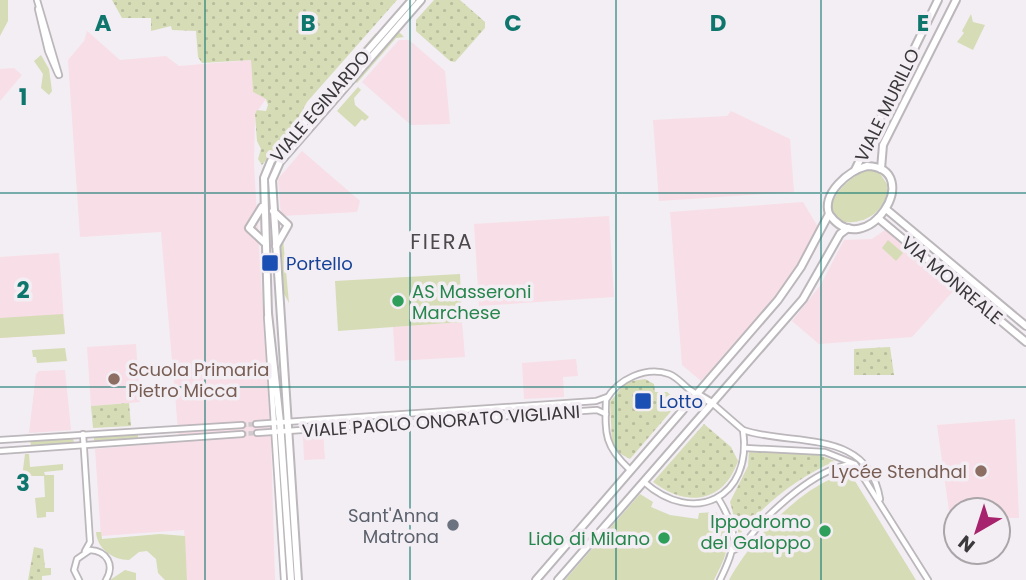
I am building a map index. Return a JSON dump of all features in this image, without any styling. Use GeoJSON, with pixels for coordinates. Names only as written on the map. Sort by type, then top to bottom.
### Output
{"type":"FeatureCollection","features":[{"type":"Feature","properties":{"kind":"main road","name":"VIALE EGINARDO"},"geometry":{"type":"LineString","coordinates":[[298,580],[272,180],[280,162],[404,19],[416,0]]}},
{"type":"Feature","properties":{"kind":"main road","name":"VIALE EGINARDO"},"geometry":{"type":"LineString","coordinates":[[291,580],[268,313],[264,178],[271,161],[378,33],[416,0]]}},
{"type":"Feature","properties":{"kind":"main road","name":"VIALE MURILLO"},"geometry":{"type":"LineString","coordinates":[[854,172],[938,0]]}},
{"type":"Feature","properties":{"kind":"main road","name":"VIALE MURILLO"},"geometry":{"type":"LineString","coordinates":[[881,169],[883,145],[956,0]]}},
{"type":"Feature","properties":{"kind":"main road"},"geometry":{"type":"LineString","coordinates":[[332,101],[342,85],[381,41],[378,33]]}},
{"type":"Feature","properties":{"kind":"main road"},"geometry":{"type":"LineString","coordinates":[[536,580],[789,287],[829,214],[827,204],[830,195],[854,172],[867,166],[881,169],[892,186],[886,209],[878,218],[860,228],[848,228],[829,214]]}},
{"type":"Feature","properties":{"kind":"main road"},"geometry":{"type":"LineString","coordinates":[[263,202],[260,214],[249,228],[265,244]]}},
{"type":"Feature","properties":{"kind":"main road"},"geometry":{"type":"LineString","coordinates":[[272,209],[288,225],[275,247]]}},
{"type":"Feature","properties":{"kind":"main road","name":"VIA MONREALE"},"geometry":{"type":"LineString","coordinates":[[886,209],[1026,326]]}},
{"type":"Feature","properties":{"kind":"main road","name":"VIA MONREALE"},"geometry":{"type":"LineString","coordinates":[[878,218],[1026,342]]}},
{"type":"Feature","properties":{"kind":"main road"},"geometry":{"type":"LineString","coordinates":[[894,232],[897,225],[903,223]]}},
{"type":"Feature","properties":{"kind":"main road"},"geometry":{"type":"LineString","coordinates":[[558,580],[803,299],[840,234],[848,228]]}},
{"type":"Feature","properties":{"kind":"main road"},"geometry":{"type":"LineString","coordinates":[[697,394],[712,403]]}},
{"type":"Feature","properties":{"kind":"main road"},"geometry":{"type":"LineString","coordinates":[[630,470],[644,482]]}},
{"type":"Feature","properties":{"kind":"street"},"geometry":{"type":"LineString","coordinates":[[37,1],[59,75],[47,39]]}},
{"type":"Feature","properties":{"kind":"street"},"geometry":{"type":"LineString","coordinates":[[630,470],[609,448],[607,397],[629,376],[663,373],[671,375],[697,394]]}},
{"type":"Feature","properties":{"kind":"street","name":"VIALE PAOLO ONORATO VIGLIANI"},"geometry":{"type":"LineString","coordinates":[[256,424],[596,401],[607,397]]}},
{"type":"Feature","properties":{"kind":"street"},"geometry":{"type":"LineString","coordinates":[[712,403],[743,430],[771,438],[830,444],[862,462],[880,501]]}},
{"type":"Feature","properties":{"kind":"street","name":"VIALE PAOLO ONORATO VIGLIANI"},"geometry":{"type":"LineString","coordinates":[[257,433],[597,410],[606,414]]}},
{"type":"Feature","properties":{"kind":"street"},"geometry":{"type":"LineString","coordinates":[[0,440],[242,425]]}},
{"type":"Feature","properties":{"kind":"street"},"geometry":{"type":"LineString","coordinates":[[741,469],[745,448],[743,430]]}},
{"type":"Feature","properties":{"kind":"street"},"geometry":{"type":"LineString","coordinates":[[277,432],[284,580]]}},
{"type":"Feature","properties":{"kind":"street"},"geometry":{"type":"LineString","coordinates":[[83,434],[90,542],[109,561],[110,570],[106,580]]}},
{"type":"Feature","properties":{"kind":"street"},"geometry":{"type":"LineString","coordinates":[[0,451],[242,434]]}},
{"type":"Feature","properties":{"kind":"street"},"geometry":{"type":"LineString","coordinates":[[745,448],[831,453],[855,464],[928,580]]}},
{"type":"Feature","properties":{"kind":"street"},"geometry":{"type":"LineString","coordinates":[[644,482],[662,497],[676,503],[701,504],[718,498],[731,485],[754,450]]}},
{"type":"Feature","properties":{"kind":"street"},"geometry":{"type":"LineString","coordinates":[[831,453],[836,463],[835,470]]}},
{"type":"Feature","properties":{"kind":"street"},"geometry":{"type":"LineString","coordinates":[[720,580],[734,550],[782,504],[835,470],[862,462]]}},
{"type":"Feature","properties":{"kind":"street"},"geometry":{"type":"LineString","coordinates":[[718,498],[732,523],[734,550]]}},
{"type":"Feature","properties":{"kind":"street"},"geometry":{"type":"LineString","coordinates":[[79,580],[75,564],[90,542]]}},
{"type":"Feature","properties":{"kind":"street"},"geometry":{"type":"LineString","coordinates":[[85,551],[96,550]]}},
{"type":"Feature","properties":{"kind":"shaded area"},"geometry":{"type":"Polygon","coordinates":[[[87,31],[120,60],[166,56],[179,66],[251,60],[253,92],[266,99],[255,114],[254,166],[271,443],[275,580],[187,580],[184,530],[101,536],[95,449],[179,442],[161,232],[80,237],[68,60],[84,41],[87,31]]]}},
{"type":"Feature","properties":{"kind":"shaded area"},"geometry":{"type":"Polygon","coordinates":[[[399,40],[409,40],[445,71],[450,124],[411,125],[362,82],[399,40]]]}},
{"type":"Feature","properties":{"kind":"shaded area"},"geometry":{"type":"Polygon","coordinates":[[[14,68],[22,75],[0,101],[0,69],[14,68]]]}},
{"type":"Feature","properties":{"kind":"shaded area"},"geometry":{"type":"Polygon","coordinates":[[[731,111],[790,139],[794,192],[659,201],[653,120],[727,116],[731,111]]]}},
{"type":"Feature","properties":{"kind":"shaded area"},"geometry":{"type":"Polygon","coordinates":[[[302,151],[360,201],[357,212],[281,216],[278,179],[302,151]]]}},
{"type":"Feature","properties":{"kind":"shaded area"},"geometry":{"type":"Polygon","coordinates":[[[803,202],[818,227],[804,256],[773,299],[701,381],[682,365],[670,212],[803,202]]]}},
{"type":"Feature","properties":{"kind":"shaded area"},"geometry":{"type":"Polygon","coordinates":[[[609,216],[614,297],[479,306],[474,224],[609,216]]]}},
{"type":"Feature","properties":{"kind":"shaded area"},"geometry":{"type":"Polygon","coordinates":[[[885,230],[955,289],[912,337],[819,344],[792,321],[820,286],[844,240],[872,239],[885,230]]]}},
{"type":"Feature","properties":{"kind":"shaded area"},"geometry":{"type":"Polygon","coordinates":[[[59,253],[65,334],[0,338],[0,257],[59,253]]]}},
{"type":"Feature","properties":{"kind":"shaded area"},"geometry":{"type":"Polygon","coordinates":[[[462,322],[465,357],[395,361],[393,327],[462,322]]]}},
{"type":"Feature","properties":{"kind":"shaded area","name":"Scuola Primaria Pietro Micca"},"geometry":{"type":"Polygon","coordinates":[[[136,344],[140,402],[91,406],[87,347],[136,344]]]}},
{"type":"Feature","properties":{"kind":"shaded area"},"geometry":{"type":"Polygon","coordinates":[[[576,359],[578,376],[563,377],[564,397],[524,399],[522,363],[576,359]]]}},
{"type":"Feature","properties":{"kind":"shaded area"},"geometry":{"type":"Polygon","coordinates":[[[65,370],[71,430],[29,433],[36,374],[39,371],[65,370]]]}},
{"type":"Feature","properties":{"kind":"shaded area","name":"Lycée Stendhal"},"geometry":{"type":"Polygon","coordinates":[[[1015,419],[1019,518],[1012,518],[1012,496],[947,496],[937,425],[1015,419]]]}},
{"type":"Feature","properties":{"kind":"shaded area"},"geometry":{"type":"Polygon","coordinates":[[[323,433],[325,459],[304,460],[303,436],[323,433]]]}},
{"type":"Feature","properties":{"kind":"green space"},"geometry":{"type":"Polygon","coordinates":[[[0,0],[8,0],[8,21],[0,36],[0,0]]]}},
{"type":"Feature","properties":{"kind":"green space"},"geometry":{"type":"Polygon","coordinates":[[[112,0],[397,0],[307,102],[290,133],[262,165],[258,159],[261,149],[257,141],[255,114],[257,110],[266,111],[268,105],[266,99],[253,92],[251,60],[202,63],[198,57],[196,31],[172,30],[171,26],[151,31],[151,18],[122,18],[112,0]]]}},
{"type":"Feature","properties":{"kind":"green space"},"geometry":{"type":"Polygon","coordinates":[[[434,0],[460,0],[485,22],[485,28],[455,62],[450,61],[416,31],[416,20],[434,0]]]}},
{"type":"Feature","properties":{"kind":"green space"},"geometry":{"type":"Polygon","coordinates":[[[971,14],[973,22],[985,25],[973,50],[957,42],[964,33],[962,31],[971,14]]]}},
{"type":"Feature","properties":{"kind":"green space"},"geometry":{"type":"Polygon","coordinates":[[[398,31],[404,37],[396,38],[357,83],[354,81],[398,31]]]}},
{"type":"Feature","properties":{"kind":"green space"},"geometry":{"type":"Polygon","coordinates":[[[376,33],[377,36],[299,124],[300,120],[376,33]]]}},
{"type":"Feature","properties":{"kind":"green space"},"geometry":{"type":"Polygon","coordinates":[[[41,55],[49,69],[52,91],[49,95],[41,88],[43,74],[34,61],[41,55]]]}},
{"type":"Feature","properties":{"kind":"green space"},"geometry":{"type":"Polygon","coordinates":[[[358,87],[361,90],[354,98],[355,105],[369,117],[365,121],[362,119],[355,127],[337,111],[358,87]]]}},
{"type":"Feature","properties":{"kind":"green space"},"geometry":{"type":"Polygon","coordinates":[[[868,170],[879,172],[887,184],[884,202],[866,219],[840,221],[831,210],[835,198],[850,180],[868,170]]]}},
{"type":"Feature","properties":{"kind":"green space"},"geometry":{"type":"Polygon","coordinates":[[[283,239],[289,303],[282,290],[279,243],[283,239]]]}},
{"type":"Feature","properties":{"kind":"green space"},"geometry":{"type":"Polygon","coordinates":[[[888,240],[903,253],[896,261],[882,248],[888,240]]]}},
{"type":"Feature","properties":{"kind":"green space","name":"AS Masseroni Marchese"},"geometry":{"type":"Polygon","coordinates":[[[460,274],[462,322],[338,331],[335,281],[460,274]]]}},
{"type":"Feature","properties":{"kind":"green space"},"geometry":{"type":"Polygon","coordinates":[[[63,314],[65,334],[0,338],[0,318],[63,314]]]}},
{"type":"Feature","properties":{"kind":"green space"},"geometry":{"type":"Polygon","coordinates":[[[890,347],[894,375],[854,375],[854,349],[890,347]]]}},
{"type":"Feature","properties":{"kind":"green space"},"geometry":{"type":"Polygon","coordinates":[[[65,348],[67,361],[37,363],[36,357],[33,357],[32,350],[65,348]]]}},
{"type":"Feature","properties":{"kind":"green space"},"geometry":{"type":"Polygon","coordinates":[[[645,379],[654,384],[655,392],[667,392],[679,402],[630,459],[617,452],[612,444],[610,402],[626,382],[645,379]]]}},
{"type":"Feature","properties":{"kind":"green space"},"geometry":{"type":"Polygon","coordinates":[[[129,403],[131,426],[93,428],[91,406],[129,403]]]}},
{"type":"Feature","properties":{"kind":"green space"},"geometry":{"type":"Polygon","coordinates":[[[704,424],[731,447],[738,461],[723,486],[702,497],[690,498],[666,490],[653,482],[704,424]]]}},
{"type":"Feature","properties":{"kind":"green space"},"geometry":{"type":"Polygon","coordinates":[[[138,433],[138,438],[94,441],[94,436],[138,433]]]}},
{"type":"Feature","properties":{"kind":"green space"},"geometry":{"type":"Polygon","coordinates":[[[73,438],[74,443],[31,445],[30,441],[73,438]]]}},
{"type":"Feature","properties":{"kind":"green space"},"geometry":{"type":"Polygon","coordinates":[[[749,451],[819,455],[835,461],[782,492],[739,535],[730,502],[748,466],[749,451]]]}},
{"type":"Feature","properties":{"kind":"green space"},"geometry":{"type":"Polygon","coordinates":[[[25,454],[29,454],[30,467],[63,464],[63,470],[44,472],[45,475],[54,475],[54,512],[46,512],[46,517],[37,518],[35,498],[45,497],[44,476],[30,476],[30,484],[21,485],[25,454]]]}},
{"type":"Feature","properties":{"kind":"green space","name":"Ippodromo del Galoppo"},"geometry":{"type":"Polygon","coordinates":[[[850,473],[916,580],[729,580],[750,548],[780,515],[815,487],[850,473]]]}},
{"type":"Feature","properties":{"kind":"green space","name":"Lido di Milano"},"geometry":{"type":"Polygon","coordinates":[[[640,494],[653,502],[651,507],[670,515],[698,519],[699,513],[716,512],[725,531],[727,546],[714,580],[565,580],[640,494]]]}},
{"type":"Feature","properties":{"kind":"green space"},"geometry":{"type":"Polygon","coordinates":[[[96,532],[101,532],[102,539],[160,534],[185,536],[187,580],[165,580],[158,573],[156,559],[147,551],[139,552],[129,560],[111,555],[102,548],[96,532]]]}},
{"type":"Feature","properties":{"kind":"green space"},"geometry":{"type":"Polygon","coordinates":[[[34,547],[43,549],[45,568],[51,568],[51,575],[42,576],[42,580],[28,580],[34,547]]]}},
{"type":"Feature","properties":{"kind":"green space"},"geometry":{"type":"Polygon","coordinates":[[[125,570],[136,573],[136,580],[110,580],[125,570]]]}},
{"type":"Feature","properties":{"kind":"tunnel"},"geometry":{"type":"LineString","coordinates":[[242,425],[256,424]]}},
{"type":"Feature","properties":{"kind":"tunnel"},"geometry":{"type":"LineString","coordinates":[[242,434],[257,433]]}},
{"type":"Feature","properties":{"kind":"place","name":"Portello"},"geometry":{"type":"Point","coordinates":[270,263]}},
{"type":"Feature","properties":{"kind":"place","name":"AS Masseroni Marchese"},"geometry":{"type":"Point","coordinates":[398,301]}},
{"type":"Feature","properties":{"kind":"place","name":"Scuola Primaria Pietro Micca"},"geometry":{"type":"Point","coordinates":[114,379]}},
{"type":"Feature","properties":{"kind":"place","name":"Lotto"},"geometry":{"type":"Point","coordinates":[643,401]}},
{"type":"Feature","properties":{"kind":"place","name":"Lycée Stendhal"},"geometry":{"type":"Point","coordinates":[981,471]}},
{"type":"Feature","properties":{"kind":"place","name":"Sant'Anna Matrona"},"geometry":{"type":"Point","coordinates":[453,525]}},
{"type":"Feature","properties":{"kind":"place","name":"Ippodromo del Galoppo"},"geometry":{"type":"Point","coordinates":[825,531]}},
{"type":"Feature","properties":{"kind":"place","name":"Lido di Milano"},"geometry":{"type":"Point","coordinates":[664,538]}},
{"type":"Feature","properties":{"kind":"district","name":"FIERA"},"geometry":{"type":"Point","coordinates":[442,241]}}]}
